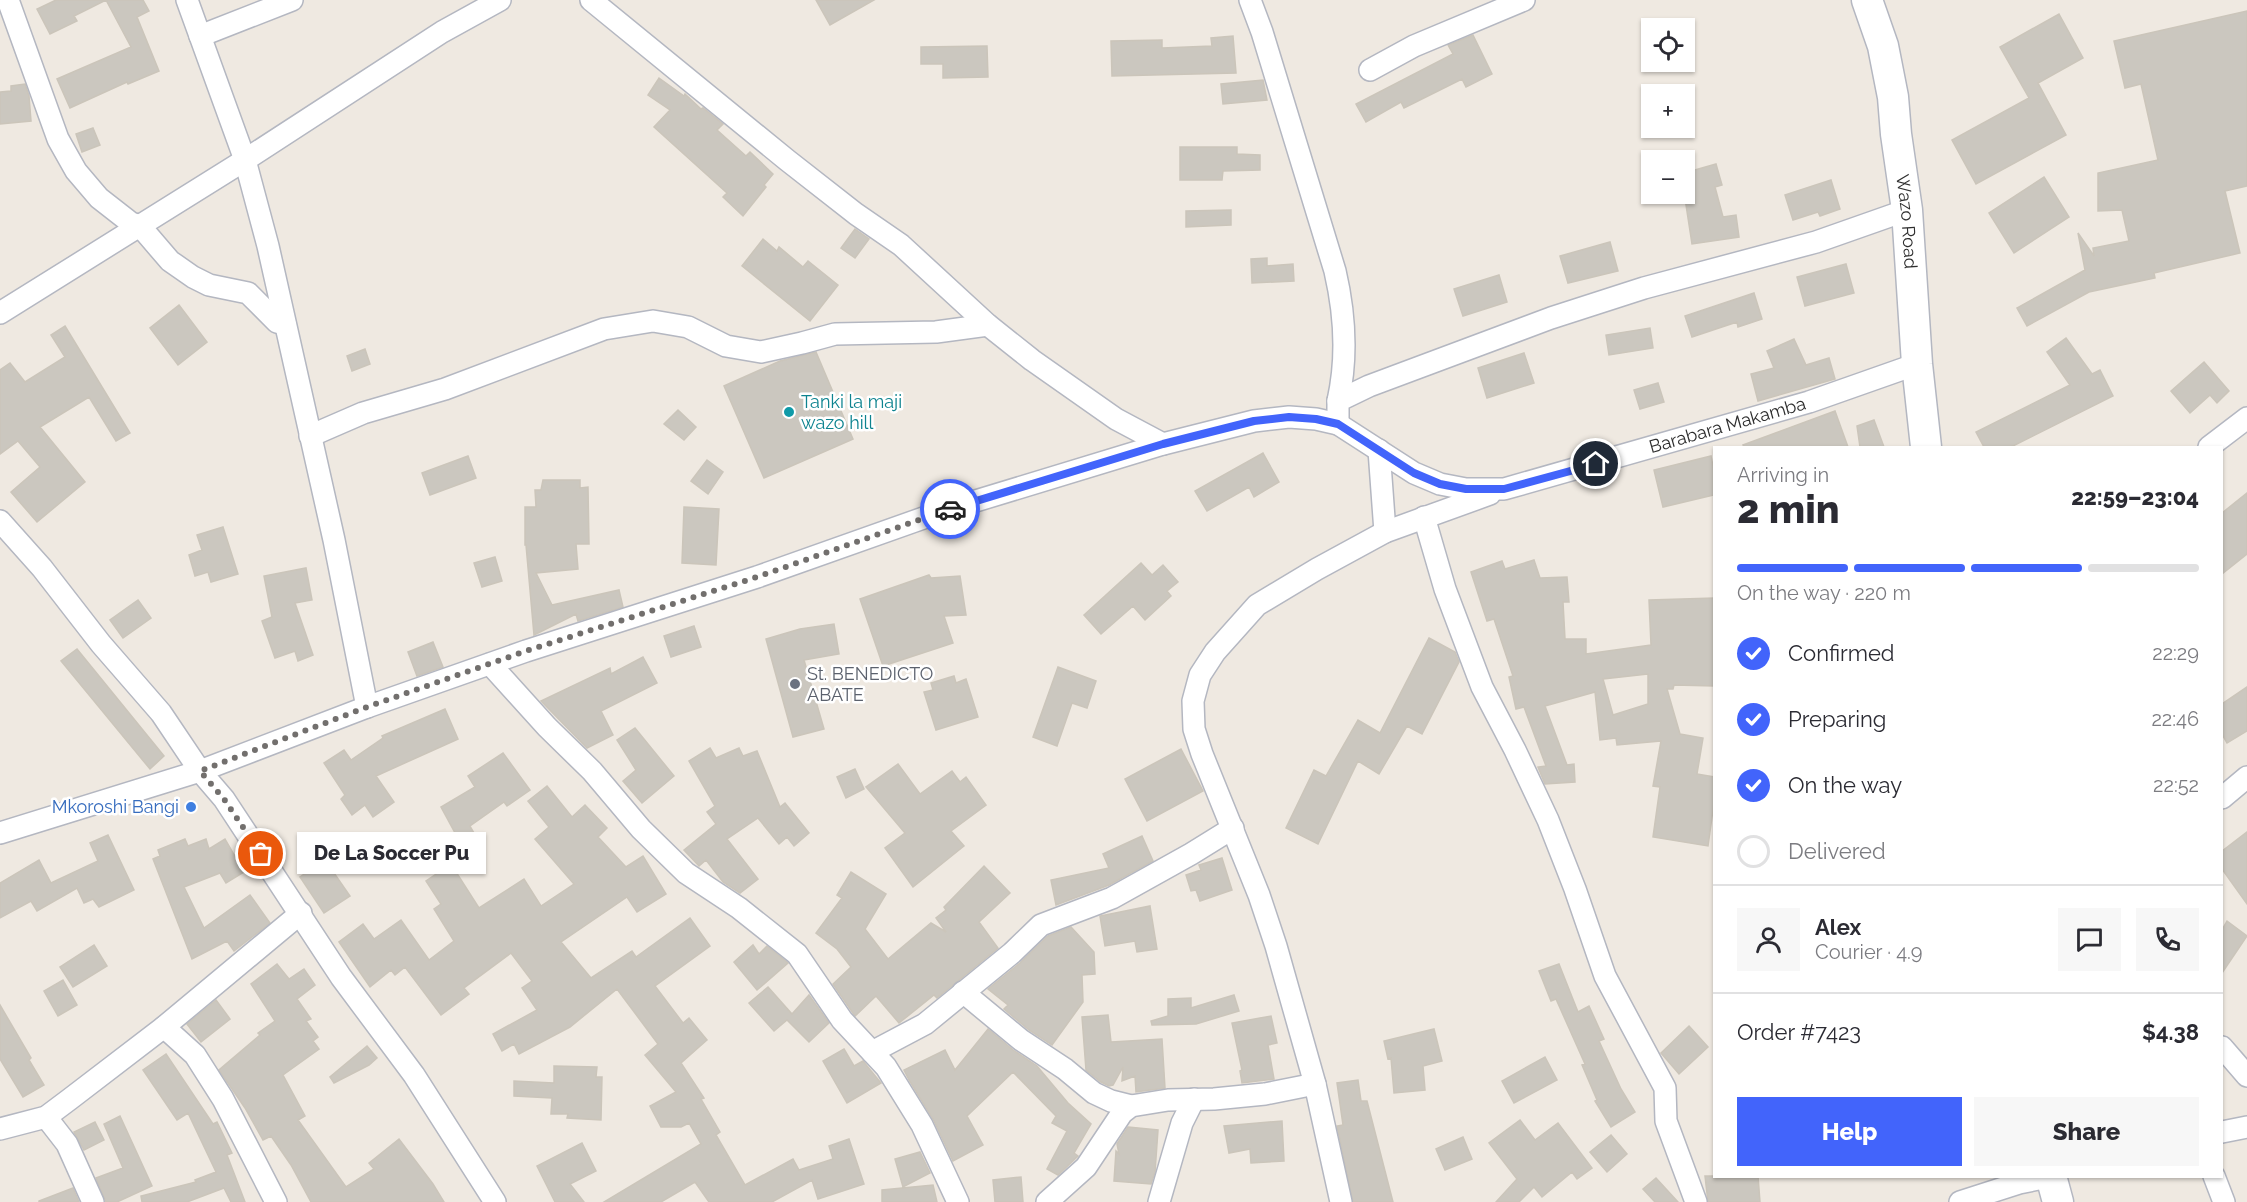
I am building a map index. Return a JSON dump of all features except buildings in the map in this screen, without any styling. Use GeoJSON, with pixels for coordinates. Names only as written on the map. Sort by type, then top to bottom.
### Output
{"type":"FeatureCollection","features":[{"type":"Feature","properties":{"kind":"main road","name":"Wazo Road"},"geometry":{"type":"LineString","coordinates":[[1867,0],[1883,46],[1893,97],[1907,210],[1917,364],[1926,446]]}},
{"type":"Feature","properties":{"kind":"main road"},"geometry":{"type":"LineString","coordinates":[[2052,1178],[2058,1202]]}},
{"type":"Feature","properties":{"kind":"street"},"geometry":{"type":"LineString","coordinates":[[8,0],[58,139],[76,171],[99,198],[131,223],[140,226],[170,261],[185,272],[209,285],[248,293],[278,322],[285,324]]}},
{"type":"Feature","properties":{"kind":"street"},"geometry":{"type":"LineString","coordinates":[[187,0],[245,160],[268,246],[334,540],[367,707]]}},
{"type":"Feature","properties":{"kind":"street"},"geometry":{"type":"LineString","coordinates":[[200,36],[292,0]]}},
{"type":"Feature","properties":{"kind":"street"},"geometry":{"type":"LineString","coordinates":[[0,313],[245,160],[442,32],[500,0]]}},
{"type":"Feature","properties":{"kind":"street"},"geometry":{"type":"LineString","coordinates":[[591,0],[796,167],[856,214],[901,245],[988,325],[1116,419],[1163,444]]}},
{"type":"Feature","properties":{"kind":"street"},"geometry":{"type":"LineString","coordinates":[[1250,0],[1266,43],[1335,271],[1342,302],[1345,347],[1343,378],[1338,400],[1338,424]]}},
{"type":"Feature","properties":{"kind":"street"},"geometry":{"type":"LineString","coordinates":[[1370,70],[1414,46],[1524,0]]}},
{"type":"Feature","properties":{"kind":"street"},"geometry":{"type":"LineString","coordinates":[[1338,400],[1369,386],[1551,318],[1644,288],[1815,242],[1907,210]]}},
{"type":"Feature","properties":{"kind":"street"},"geometry":{"type":"LineString","coordinates":[[310,436],[363,413],[445,389],[604,329],[653,321],[688,327],[726,346],[761,352],[835,333],[936,332],[988,325]]}},
{"type":"Feature","properties":{"kind":"street","name":"Barabara Makamba"},"geometry":{"type":"LineString","coordinates":[[0,833],[200,771],[367,707],[490,664],[757,577],[946,510],[1163,444],[1254,421],[1289,417],[1316,419],[1338,424],[1414,473],[1440,484],[1466,489],[1504,489],[1809,402],[1917,364]]}},
{"type":"Feature","properties":{"kind":"street"},"geometry":{"type":"LineString","coordinates":[[2210,446],[2247,418]]}},
{"type":"Feature","properties":{"kind":"street"},"geometry":{"type":"LineString","coordinates":[[1379,450],[1385,532]]}},
{"type":"Feature","properties":{"kind":"street"},"geometry":{"type":"LineString","coordinates":[[1341,1202],[1315,1084],[1276,946],[1259,895],[1194,729],[1193,701],[1200,675],[1215,652],[1257,605],[1385,532],[1504,489]]}},
{"type":"Feature","properties":{"kind":"street"},"geometry":{"type":"LineString","coordinates":[[1424,517],[1445,589],[1482,687],[1515,750],[1551,828],[1605,976],[1665,1088],[1666,1121],[1696,1202]]}},
{"type":"Feature","properties":{"kind":"street"},"geometry":{"type":"LineString","coordinates":[[0,521],[42,568],[101,644],[161,713],[200,771],[224,799],[341,977],[414,1075],[495,1202]]}},
{"type":"Feature","properties":{"kind":"street"},"geometry":{"type":"LineString","coordinates":[[490,664],[592,771],[641,829],[686,873],[739,908],[796,954],[842,1020],[886,1066],[922,1125],[958,1202]]}},
{"type":"Feature","properties":{"kind":"street"},"geometry":{"type":"LineString","coordinates":[[2223,797],[2247,777]]}},
{"type":"Feature","properties":{"kind":"street"},"geometry":{"type":"LineString","coordinates":[[872,1052],[925,1024],[1012,953],[1041,925],[1112,898],[1233,828]]}},
{"type":"Feature","properties":{"kind":"street"},"geometry":{"type":"LineString","coordinates":[[0,1129],[46,1117],[164,1027],[301,913]]}},
{"type":"Feature","properties":{"kind":"street"},"geometry":{"type":"LineString","coordinates":[[963,992],[1021,1040],[1065,1069],[1094,1093],[1111,1101],[1131,1106],[1168,1100],[1265,1094],[1315,1084]]}},
{"type":"Feature","properties":{"kind":"street"},"geometry":{"type":"LineString","coordinates":[[164,1027],[195,1055],[223,1099],[276,1202]]}},
{"type":"Feature","properties":{"kind":"street"},"geometry":{"type":"LineString","coordinates":[[2223,1048],[2247,1076]]}},
{"type":"Feature","properties":{"kind":"street"},"geometry":{"type":"LineString","coordinates":[[1159,1202],[1182,1123],[1194,1099]]}},
{"type":"Feature","properties":{"kind":"street"},"geometry":{"type":"LineString","coordinates":[[1047,1202],[1086,1167],[1122,1113],[1131,1106]]}},
{"type":"Feature","properties":{"kind":"street"},"geometry":{"type":"LineString","coordinates":[[46,1117],[68,1144],[93,1202]]}},
{"type":"Feature","properties":{"kind":"street"},"geometry":{"type":"LineString","coordinates":[[2223,1131],[2247,1126]]}},
{"type":"Feature","properties":{"kind":"street"},"geometry":{"type":"LineString","coordinates":[[1960,1202],[2043,1178]]}},
{"type":"Feature","properties":{"kind":"street"},"geometry":{"type":"LineString","coordinates":[[2215,1178],[2224,1202]]}},
{"type":"Feature","properties":{"kind":"way so far"},"geometry":{"type":"LineString","coordinates":[[261,854],[224,799],[200,771],[367,707],[526,651],[757,577],[950,509]]}},
{"type":"Feature","properties":{"kind":"place","name":"Tanki la maji wazo hill"},"geometry":{"type":"Point","coordinates":[789,412]}},
{"type":"Feature","properties":{"kind":"place","name":"St. BENEDICTO ABATE"},"geometry":{"type":"Point","coordinates":[795,684]}},
{"type":"Feature","properties":{"kind":"place","name":"Mkoroshi Bangi"},"geometry":{"type":"Point","coordinates":[191,807]}},
{"type":"Feature","properties":{"kind":"place","name":"De La Soccer Pu"},"geometry":{"type":"Point","coordinates":[261,854]}},
{"type":"Feature","properties":{"kind":"route"},"geometry":{"type":"LineString","coordinates":[[950,509],[1163,444],[1254,421],[1289,417],[1316,419],[1338,424],[1414,473],[1440,484],[1466,489],[1504,489],[1596,464]]}}]}
